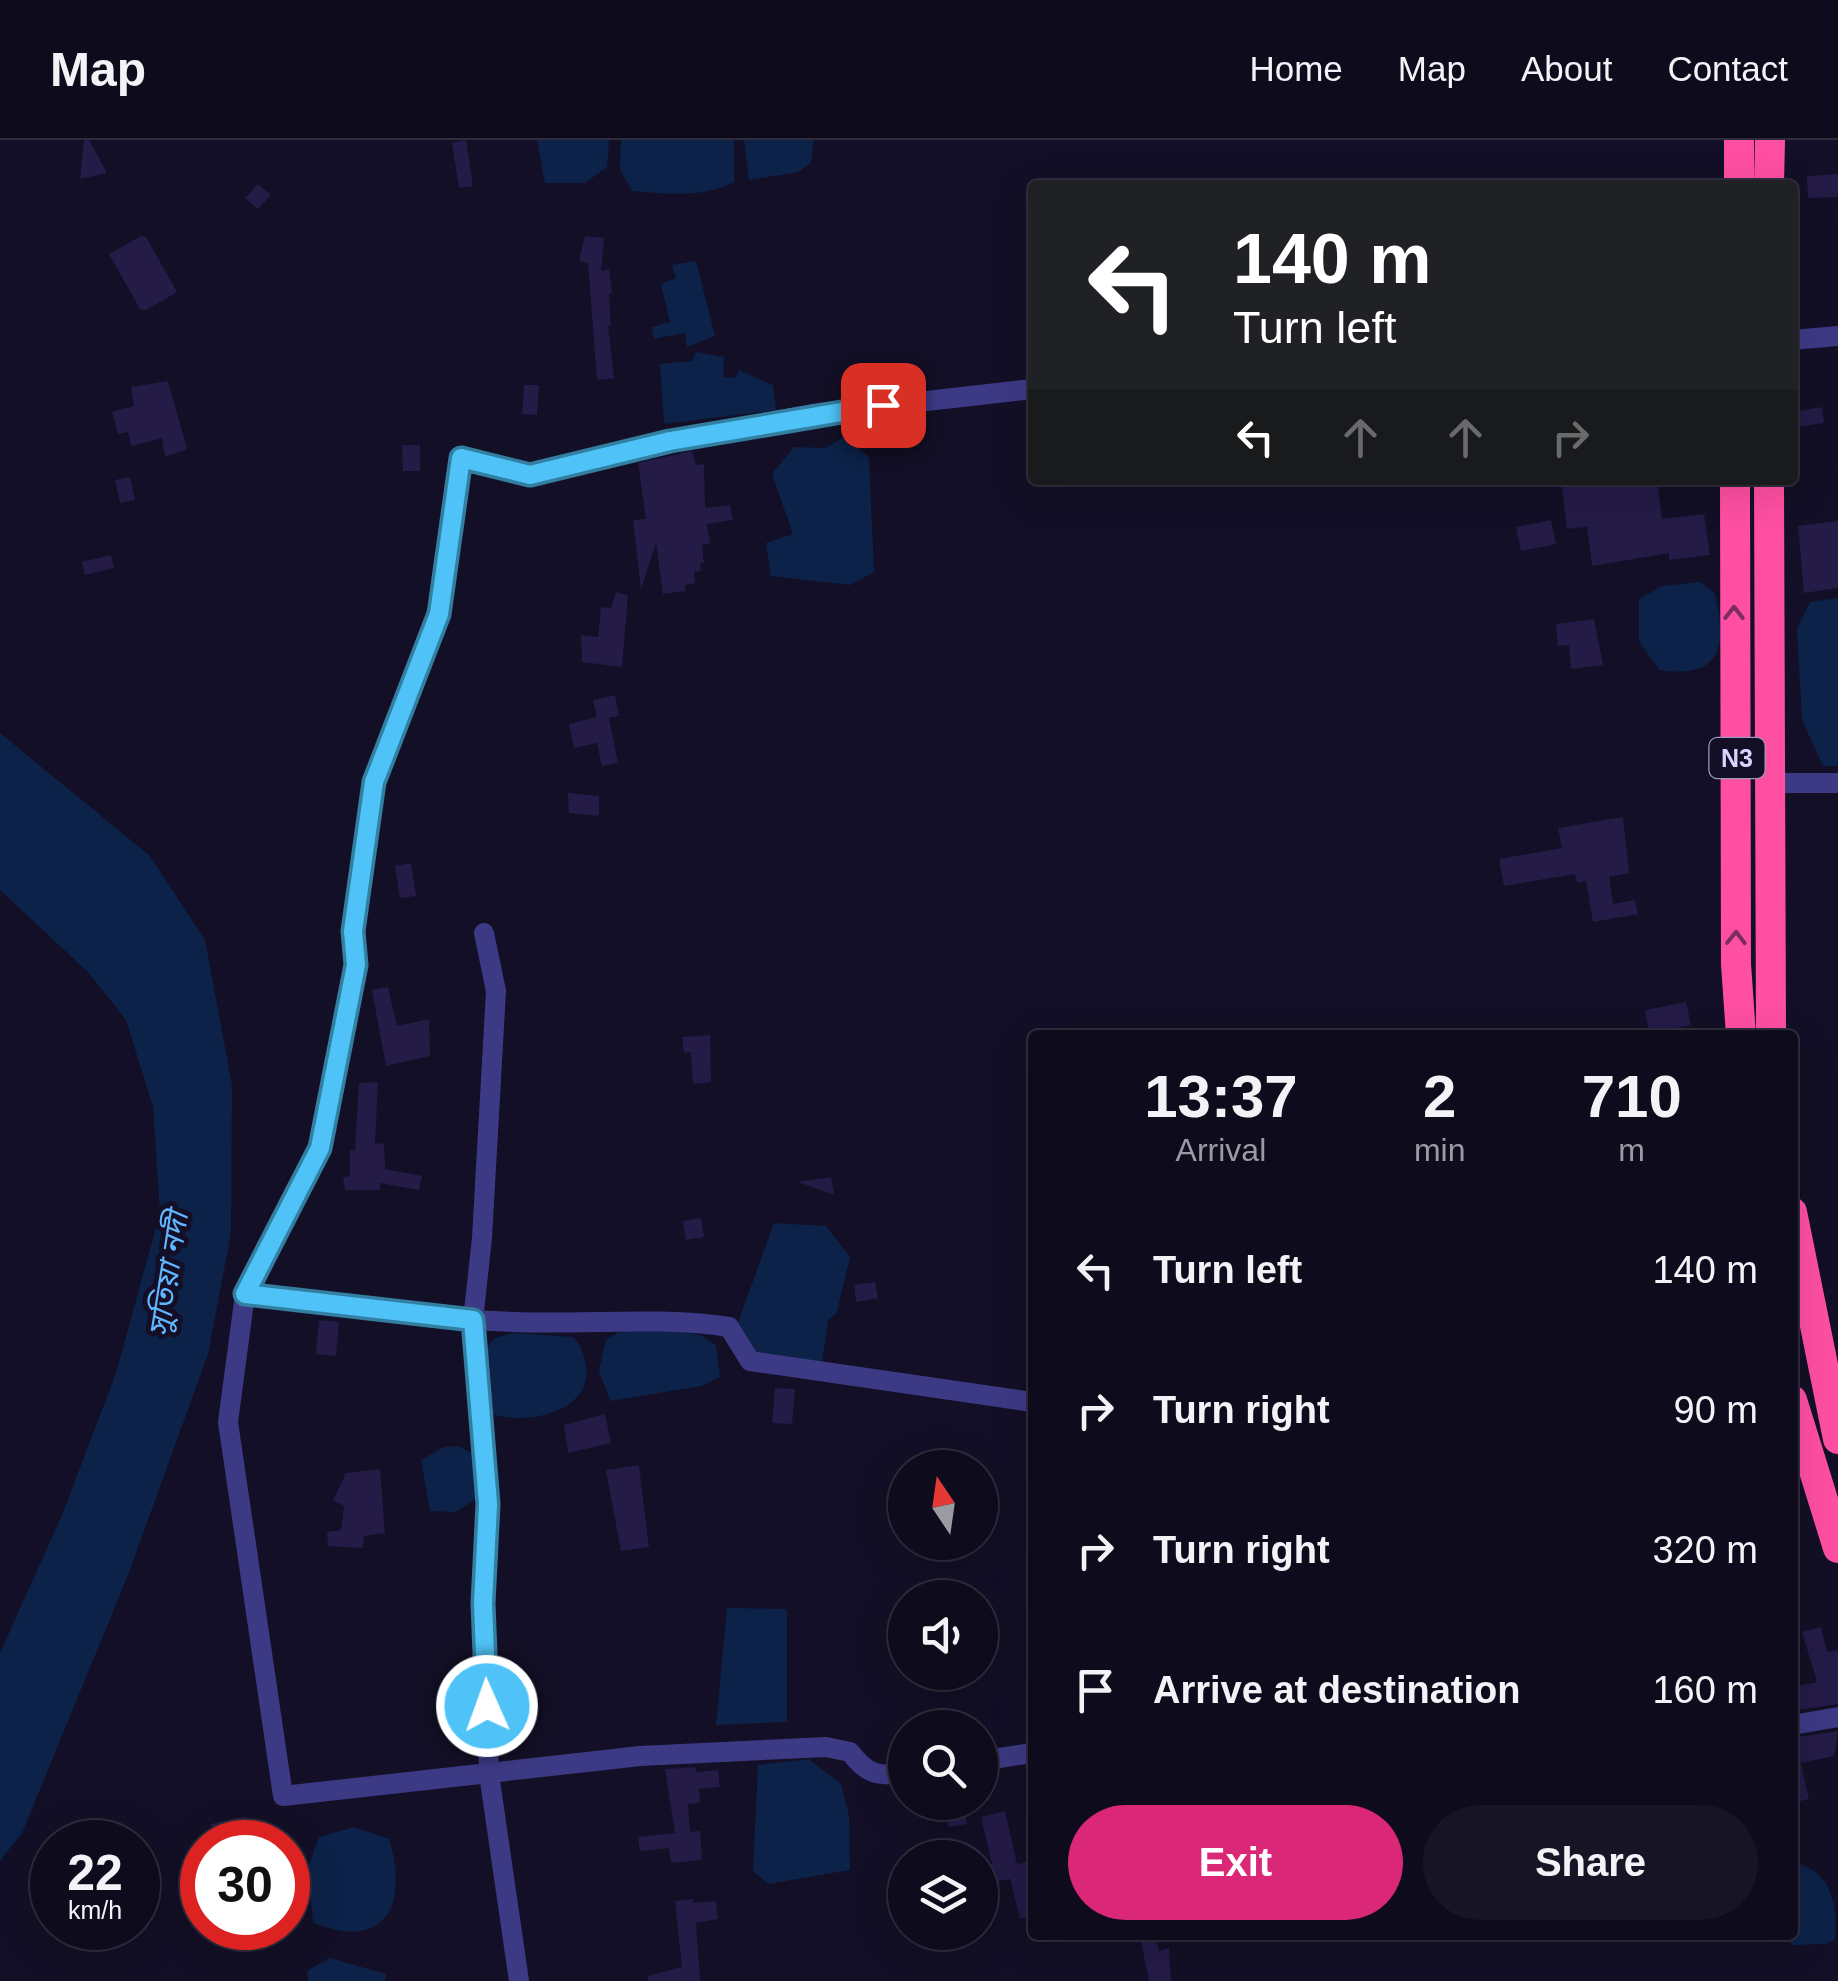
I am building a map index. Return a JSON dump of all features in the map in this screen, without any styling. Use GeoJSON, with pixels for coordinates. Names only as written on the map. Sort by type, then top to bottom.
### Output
{"type":"FeatureCollection","features":[{"type":"Feature","properties":{"kind":"highway"},"geometry":{"type":"LineString","coordinates":[[1739,140],[1739,180]]}},
{"type":"Feature","properties":{"kind":"highway"},"geometry":{"type":"LineString","coordinates":[[1769,180],[1770,140]]}},
{"type":"Feature","properties":{"kind":"highway","name":"N3"},"geometry":{"type":"LineString","coordinates":[[1735,485],[1736,964],[1741,1030]]}},
{"type":"Feature","properties":{"kind":"highway","name":"N3"},"geometry":{"type":"LineString","coordinates":[[1769,485],[1771,1030]]}},
{"type":"Feature","properties":{"kind":"highway"},"geometry":{"type":"LineString","coordinates":[[1798,1242],[1838,1439]]}},
{"type":"Feature","properties":{"kind":"highway"},"geometry":{"type":"LineString","coordinates":[[1798,1419],[1838,1548]]}},
{"type":"Feature","properties":{"kind":"street"},"geometry":{"type":"LineString","coordinates":[[1798,339],[1838,336]]}},
{"type":"Feature","properties":{"kind":"street"},"geometry":{"type":"LineString","coordinates":[[888,1775],[876,1776],[862,1768],[850,1752],[826,1747],[640,1756],[283,1796],[228,1422],[245,1294],[320,1148],[356,965],[353,931],[374,782],[439,614],[461,458],[530,475],[670,441],[812,414],[1028,389]]}},
{"type":"Feature","properties":{"kind":"street"},"geometry":{"type":"LineString","coordinates":[[1769,783],[1838,783]]}},
{"type":"Feature","properties":{"kind":"street"},"geometry":{"type":"LineString","coordinates":[[484,933],[496,991],[482,1238],[473,1320],[488,1504],[483,1603],[489,1774],[519,1981]]}},
{"type":"Feature","properties":{"kind":"street"},"geometry":{"type":"LineString","coordinates":[[245,1294],[473,1320],[588,1325],[699,1322],[730,1327],[750,1360],[1028,1401]]}},
{"type":"Feature","properties":{"kind":"street"},"geometry":{"type":"LineString","coordinates":[[1798,1723],[1838,1717]]}},
{"type":"Feature","properties":{"kind":"street"},"geometry":{"type":"LineString","coordinates":[[998,1758],[1028,1754]]}},
{"type":"Feature","properties":{"kind":"water"},"geometry":{"type":"Polygon","coordinates":[[[537,140],[609,140],[607,167],[585,183],[545,183],[537,140]]]}},
{"type":"Feature","properties":{"kind":"water"},"geometry":{"type":"Polygon","coordinates":[[[621,140],[734,140],[734,182],[698,193],[632,191],[620,170],[621,140]]]}},
{"type":"Feature","properties":{"kind":"water"},"geometry":{"type":"Polygon","coordinates":[[[744,140],[814,140],[811,162],[799,172],[749,180],[744,140]]]}},
{"type":"Feature","properties":{"kind":"water"},"geometry":{"type":"Polygon","coordinates":[[[696,261],[715,336],[687,347],[685,333],[654,339],[652,327],[670,322],[661,284],[676,278],[672,265],[696,261]]]}},
{"type":"Feature","properties":{"kind":"water"},"geometry":{"type":"Polygon","coordinates":[[[696,352],[724,357],[723,377],[735,378],[739,370],[773,385],[776,410],[664,424],[660,364],[692,361],[696,352]]]}},
{"type":"Feature","properties":{"kind":"water"},"geometry":{"type":"Polygon","coordinates":[[[845,436],[869,457],[874,572],[850,585],[771,576],[766,543],[793,534],[772,474],[794,447],[826,448],[845,436]]]}},
{"type":"Feature","properties":{"kind":"water"},"geometry":{"type":"Polygon","coordinates":[[[1700,582],[1714,592],[1718,610],[1720,642],[1716,654],[1697,669],[1659,670],[1639,641],[1639,599],[1662,586],[1700,582]]]}},
{"type":"Feature","properties":{"kind":"water"},"geometry":{"type":"Polygon","coordinates":[[[1838,598],[1838,766],[1823,766],[1802,720],[1797,629],[1810,602],[1838,598]]]}},
{"type":"Feature","properties":{"kind":"water","name":"সুতিয়া নদী"},"geometry":{"type":"Polygon","coordinates":[[[0,733],[150,856],[205,940],[232,1085],[231,1233],[208,1354],[128,1575],[22,1833],[0,1861],[0,1653],[62,1515],[116,1373],[160,1213],[153,1107],[126,1020],[89,973],[0,890],[0,733]]]}},
{"type":"Feature","properties":{"kind":"water"},"geometry":{"type":"Polygon","coordinates":[[[774,1223],[826,1226],[850,1257],[837,1312],[828,1320],[822,1364],[754,1358],[737,1325],[774,1223]]]}},
{"type":"Feature","properties":{"kind":"water"},"geometry":{"type":"Polygon","coordinates":[[[667,1330],[700,1335],[716,1345],[720,1377],[702,1386],[610,1401],[599,1370],[606,1340],[619,1332],[667,1330]]]}},
{"type":"Feature","properties":{"kind":"water"},"geometry":{"type":"Polygon","coordinates":[[[515,1333],[573,1337],[579,1344],[586,1366],[585,1382],[567,1406],[535,1417],[487,1412],[487,1349],[495,1338],[515,1333]]]}},
{"type":"Feature","properties":{"kind":"water"},"geometry":{"type":"Polygon","coordinates":[[[458,1446],[473,1454],[480,1475],[475,1500],[455,1512],[430,1511],[421,1460],[444,1447],[458,1446]]]}},
{"type":"Feature","properties":{"kind":"water"},"geometry":{"type":"Polygon","coordinates":[[[727,1608],[787,1609],[787,1722],[716,1725],[727,1608]]]}},
{"type":"Feature","properties":{"kind":"water"},"geometry":{"type":"Polygon","coordinates":[[[809,1759],[841,1784],[849,1816],[850,1870],[768,1884],[753,1871],[758,1765],[809,1759]]]}},
{"type":"Feature","properties":{"kind":"water"},"geometry":{"type":"Polygon","coordinates":[[[354,1827],[389,1839],[396,1884],[393,1902],[386,1916],[374,1926],[358,1931],[313,1923],[310,1862],[319,1837],[354,1827]]]}},
{"type":"Feature","properties":{"kind":"water"},"geometry":{"type":"Polygon","coordinates":[[[1798,1865],[1816,1872],[1829,1890],[1835,1913],[1835,1939],[1826,1944],[1792,1945],[1788,1940],[1798,1940],[1798,1865]]]}},
{"type":"Feature","properties":{"kind":"water"},"geometry":{"type":"Polygon","coordinates":[[[330,1958],[386,1974],[385,1981],[308,1981],[307,1971],[330,1958]]]}},
{"type":"Feature","properties":{"kind":"building"},"geometry":{"type":"Polygon","coordinates":[[[84,140],[89,140],[107,173],[80,179],[84,140]]]}},
{"type":"Feature","properties":{"kind":"building"},"geometry":{"type":"Polygon","coordinates":[[[466,140],[473,186],[459,188],[452,143],[466,140]]]}},
{"type":"Feature","properties":{"kind":"building"},"geometry":{"type":"Polygon","coordinates":[[[1838,174],[1838,197],[1808,198],[1807,176],[1838,174]]]}},
{"type":"Feature","properties":{"kind":"building"},"geometry":{"type":"Polygon","coordinates":[[[258,184],[271,195],[258,209],[245,198],[258,184]]]}},
{"type":"Feature","properties":{"kind":"building"},"geometry":{"type":"Polygon","coordinates":[[[585,236],[604,238],[601,271],[609,269],[612,293],[608,326],[614,378],[597,380],[588,263],[579,261],[585,236]]]}},
{"type":"Feature","properties":{"kind":"building"},"geometry":{"type":"Polygon","coordinates":[[[146,237],[177,292],[146,310],[140,309],[109,254],[146,237]]]}},
{"type":"Feature","properties":{"kind":"building"},"geometry":{"type":"Polygon","coordinates":[[[168,381],[187,449],[165,457],[162,438],[131,446],[128,432],[118,434],[112,412],[134,406],[131,387],[168,381]]]}},
{"type":"Feature","properties":{"kind":"building"},"geometry":{"type":"Polygon","coordinates":[[[524,385],[539,385],[537,415],[522,414],[524,385]]]}},
{"type":"Feature","properties":{"kind":"building"},"geometry":{"type":"Polygon","coordinates":[[[1822,407],[1824,423],[1798,427],[1798,411],[1822,407]]]}},
{"type":"Feature","properties":{"kind":"building"},"geometry":{"type":"Polygon","coordinates":[[[402,445],[420,445],[420,471],[403,471],[402,445]]]}},
{"type":"Feature","properties":{"kind":"building"},"geometry":{"type":"Polygon","coordinates":[[[692,451],[696,465],[704,464],[705,508],[730,505],[733,520],[707,524],[710,544],[702,545],[704,563],[700,563],[701,571],[694,572],[695,583],[685,585],[686,591],[663,594],[656,543],[641,589],[633,520],[646,519],[638,463],[692,451]]]}},
{"type":"Feature","properties":{"kind":"building"},"geometry":{"type":"Polygon","coordinates":[[[130,477],[135,500],[120,503],[115,480],[130,477]]]}},
{"type":"Feature","properties":{"kind":"building"},"geometry":{"type":"Polygon","coordinates":[[[1562,485],[1658,485],[1662,519],[1704,514],[1710,555],[1669,560],[1669,553],[1592,566],[1587,527],[1567,529],[1562,485]]]}},
{"type":"Feature","properties":{"kind":"building"},"geometry":{"type":"Polygon","coordinates":[[[1551,520],[1556,544],[1521,551],[1516,527],[1551,520]]]}},
{"type":"Feature","properties":{"kind":"building"},"geometry":{"type":"Polygon","coordinates":[[[1838,521],[1838,588],[1804,593],[1798,526],[1838,521]]]}},
{"type":"Feature","properties":{"kind":"building"},"geometry":{"type":"Polygon","coordinates":[[[111,555],[114,568],[85,575],[82,562],[111,555]]]}},
{"type":"Feature","properties":{"kind":"building"},"geometry":{"type":"Polygon","coordinates":[[[616,592],[628,596],[622,667],[582,662],[581,635],[598,637],[601,607],[611,608],[616,592]]]}},
{"type":"Feature","properties":{"kind":"building"},"geometry":{"type":"Polygon","coordinates":[[[1594,619],[1603,665],[1571,669],[1569,645],[1558,646],[1556,624],[1594,619]]]}},
{"type":"Feature","properties":{"kind":"building"},"geometry":{"type":"Polygon","coordinates":[[[615,695],[619,716],[609,718],[618,763],[602,766],[597,743],[574,748],[569,724],[597,717],[593,700],[615,695]]]}},
{"type":"Feature","properties":{"kind":"building"},"geometry":{"type":"Polygon","coordinates":[[[568,793],[599,796],[599,816],[569,813],[568,793]]]}},
{"type":"Feature","properties":{"kind":"building"},"geometry":{"type":"Polygon","coordinates":[[[1623,817],[1629,873],[1609,877],[1613,904],[1635,900],[1638,914],[1593,922],[1586,881],[1577,883],[1575,874],[1504,886],[1499,859],[1562,848],[1558,828],[1623,817]]]}},
{"type":"Feature","properties":{"kind":"building"},"geometry":{"type":"Polygon","coordinates":[[[411,863],[416,896],[400,898],[395,866],[411,863]]]}},
{"type":"Feature","properties":{"kind":"building"},"geometry":{"type":"Polygon","coordinates":[[[388,987],[397,1026],[429,1019],[430,1056],[386,1066],[372,990],[388,987]]]}},
{"type":"Feature","properties":{"kind":"building"},"geometry":{"type":"Polygon","coordinates":[[[1686,1002],[1691,1025],[1648,1030],[1645,1010],[1686,1002]]]}},
{"type":"Feature","properties":{"kind":"building"},"geometry":{"type":"Polygon","coordinates":[[[710,1035],[711,1082],[693,1084],[691,1052],[684,1053],[682,1037],[710,1035]]]}},
{"type":"Feature","properties":{"kind":"building"},"geometry":{"type":"Polygon","coordinates":[[[378,1082],[375,1144],[384,1143],[385,1169],[422,1176],[419,1190],[380,1183],[380,1190],[345,1190],[343,1177],[350,1176],[350,1150],[355,1150],[359,1083],[378,1082]]]}},
{"type":"Feature","properties":{"kind":"building"},"geometry":{"type":"Polygon","coordinates":[[[831,1177],[834,1195],[798,1182],[831,1177]]]}},
{"type":"Feature","properties":{"kind":"building"},"geometry":{"type":"Polygon","coordinates":[[[701,1218],[704,1237],[686,1240],[683,1221],[701,1218]]]}},
{"type":"Feature","properties":{"kind":"building"},"geometry":{"type":"Polygon","coordinates":[[[875,1282],[878,1298],[856,1302],[854,1285],[875,1282]]]}},
{"type":"Feature","properties":{"kind":"building"},"geometry":{"type":"Polygon","coordinates":[[[319,1320],[339,1322],[336,1356],[316,1354],[319,1320]]]}},
{"type":"Feature","properties":{"kind":"building"},"geometry":{"type":"Polygon","coordinates":[[[775,1388],[795,1389],[792,1424],[772,1423],[775,1388]]]}},
{"type":"Feature","properties":{"kind":"building"},"geometry":{"type":"Polygon","coordinates":[[[605,1414],[611,1443],[568,1453],[564,1425],[605,1414]]]}},
{"type":"Feature","properties":{"kind":"building"},"geometry":{"type":"Polygon","coordinates":[[[639,1465],[649,1547],[621,1551],[606,1470],[639,1465]]]}},
{"type":"Feature","properties":{"kind":"building"},"geometry":{"type":"Polygon","coordinates":[[[380,1469],[385,1533],[364,1536],[363,1548],[328,1546],[327,1532],[341,1530],[344,1506],[333,1500],[346,1473],[380,1469]]]}},
{"type":"Feature","properties":{"kind":"building"},"geometry":{"type":"Polygon","coordinates":[[[1821,1627],[1827,1652],[1838,1650],[1838,1704],[1798,1710],[1798,1686],[1817,1682],[1802,1632],[1821,1627]]]}},
{"type":"Feature","properties":{"kind":"building"},"geometry":{"type":"Polygon","coordinates":[[[1838,1731],[1834,1756],[1801,1763],[1809,1799],[1798,1802],[1798,1737],[1838,1731]]]}},
{"type":"Feature","properties":{"kind":"building"},"geometry":{"type":"Polygon","coordinates":[[[695,1767],[696,1772],[718,1770],[720,1787],[699,1789],[700,1803],[688,1804],[690,1832],[700,1831],[702,1860],[671,1863],[669,1848],[640,1851],[638,1837],[675,1833],[665,1769],[695,1767]]]}},
{"type":"Feature","properties":{"kind":"building"},"geometry":{"type":"Polygon","coordinates":[[[1005,1811],[1017,1864],[1026,1862],[1028,1917],[1020,1919],[1010,1879],[998,1881],[998,1840],[986,1840],[982,1820],[998,1820],[998,1813],[1005,1811]]]}},
{"type":"Feature","properties":{"kind":"building"},"geometry":{"type":"Polygon","coordinates":[[[947,1820],[966,1820],[967,1824],[949,1827],[947,1820]]]}},
{"type":"Feature","properties":{"kind":"building"},"geometry":{"type":"Polygon","coordinates":[[[693,1899],[693,1903],[716,1901],[718,1919],[696,1923],[700,1981],[648,1981],[648,1976],[682,1967],[675,1901],[693,1899]]]}},
{"type":"Feature","properties":{"kind":"building"},"geometry":{"type":"Polygon","coordinates":[[[1156,1940],[1159,1951],[1169,1948],[1171,1981],[1149,1981],[1141,1941],[1156,1940]]]}},
{"type":"Feature","properties":{"kind":"route"},"geometry":{"type":"LineString","coordinates":[[487,1706],[483,1603],[488,1504],[478,1420],[473,1320],[245,1294],[320,1148],[356,965],[353,931],[374,782],[396,714],[439,614],[461,458],[530,475],[670,441],[883,405]]}}]}
